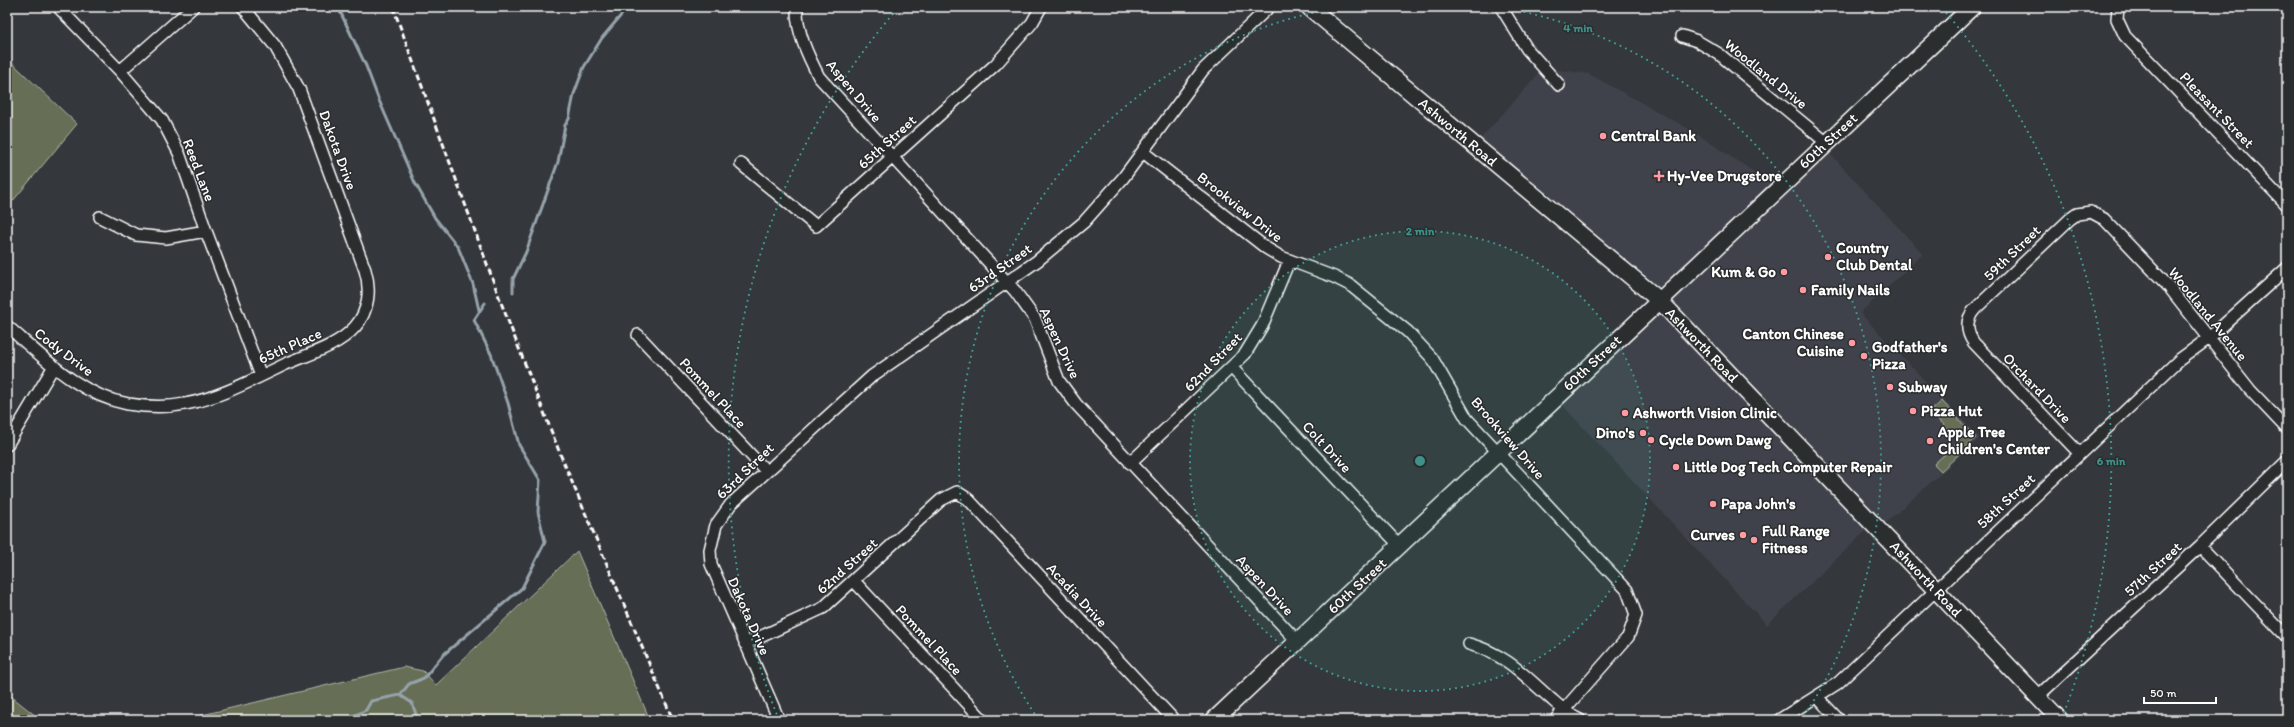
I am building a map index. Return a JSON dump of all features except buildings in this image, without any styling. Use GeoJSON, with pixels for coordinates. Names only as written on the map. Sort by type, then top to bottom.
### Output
{"type":"FeatureCollection","features":[{"type":"Feature","properties":{"kind":"main road","name":"Ashworth Road"},"geometry":{"type":"LineString","coordinates":[[1309,7],[1658,300],[2060,720]]}},
{"type":"Feature","properties":{"kind":"main road","name":"60th Street"},"geometry":{"type":"LineString","coordinates":[[1214,720],[1400,546],[1658,300],[1972,7]]}},
{"type":"Feature","properties":{"kind":"street","name":"Reed Lane"},"geometry":{"type":"LineString","coordinates":[[58,7],[120,71],[162,120],[179,153],[206,231],[261,376]]}},
{"type":"Feature","properties":{"kind":"street"},"geometry":{"type":"LineString","coordinates":[[120,71],[193,7]]}},
{"type":"Feature","properties":{"kind":"street","name":"Dakota Drive"},"geometry":{"type":"LineString","coordinates":[[243,7],[275,46],[288,67],[305,104],[366,273],[369,295],[362,317]]}},
{"type":"Feature","properties":{"kind":"street","name":"Aspen Drive"},"geometry":{"type":"LineString","coordinates":[[797,7],[800,32],[819,77],[1006,282],[1035,319],[1059,381],[1076,404],[1298,642]]}},
{"type":"Feature","properties":{"kind":"street","name":"65th Street"},"geometry":{"type":"LineString","coordinates":[[741,164],[816,226],[996,64],[1032,23],[1041,7]]}},
{"type":"Feature","properties":{"kind":"street","name":"63rd Street"},"geometry":{"type":"LineString","coordinates":[[718,522],[731,504],[872,376],[1037,261],[1084,222],[1105,200],[1143,152],[1203,70],[1269,7]]}},
{"type":"Feature","properties":{"kind":"street"},"geometry":{"type":"LineString","coordinates":[[1501,7],[1527,49],[1559,85]]}},
{"type":"Feature","properties":{"kind":"street","name":"Pleasant Street"},"geometry":{"type":"LineString","coordinates":[[2118,7],[2116,19],[2125,36],[2287,205]]}},
{"type":"Feature","properties":{"kind":"street","name":"Woodland Drive"},"geometry":{"type":"LineString","coordinates":[[1682,36],[1697,40],[1719,54],[1826,143]]}},
{"type":"Feature","properties":{"kind":"street","name":"Brookview Drive"},"geometry":{"type":"LineString","coordinates":[[1143,152],[1266,248],[1289,261],[1334,276],[1350,285],[1408,332],[1432,358],[1467,419],[1627,590],[1636,615],[1628,638],[1564,710]]}},
{"type":"Feature","properties":{"kind":"street","name":"59th Street"},"geometry":{"type":"LineString","coordinates":[[1974,343],[1968,330],[1968,323],[1973,311],[2070,218],[2077,214],[2090,212],[2104,219]]}},
{"type":"Feature","properties":{"kind":"street"},"geometry":{"type":"LineString","coordinates":[[100,217],[136,235],[166,238],[206,231]]}},
{"type":"Feature","properties":{"kind":"street","name":"Woodland Avenue"},"geometry":{"type":"LineString","coordinates":[[2104,219],[2169,287],[2250,390],[2287,429]]}},
{"type":"Feature","properties":{"kind":"street","name":"62nd Street"},"geometry":{"type":"LineString","coordinates":[[1130,462],[1232,368],[1256,339],[1289,261]]}},
{"type":"Feature","properties":{"kind":"street","name":"58th Street"},"geometry":{"type":"LineString","coordinates":[[1779,720],[1838,683],[1935,588],[2179,360],[2209,338],[2287,268]]}},
{"type":"Feature","properties":{"kind":"street","name":"65th Place"},"geometry":{"type":"LineString","coordinates":[[222,393],[340,338],[355,327],[362,317]]}},
{"type":"Feature","properties":{"kind":"street","name":"Cody Drive"},"geometry":{"type":"LineString","coordinates":[[7,326],[54,366],[87,389],[128,404],[164,407],[185,404],[222,393]]}},
{"type":"Feature","properties":{"kind":"street","name":"Pommel Place"},"geometry":{"type":"LineString","coordinates":[[638,335],[766,471]]}},
{"type":"Feature","properties":{"kind":"street","name":"Orchard Drive"},"geometry":{"type":"LineString","coordinates":[[1974,343],[2079,453]]}},
{"type":"Feature","properties":{"kind":"street"},"geometry":{"type":"LineString","coordinates":[[7,445],[54,366]]}},
{"type":"Feature","properties":{"kind":"street","name":"Colt Drive"},"geometry":{"type":"LineString","coordinates":[[1232,368],[1400,546]]}},
{"type":"Feature","properties":{"kind":"street","name":"57th Street"},"geometry":{"type":"LineString","coordinates":[[2037,696],[2200,546],[2287,461]]}},
{"type":"Feature","properties":{"kind":"street","name":"62nd Street"},"geometry":{"type":"LineString","coordinates":[[745,644],[823,608],[941,500],[957,492]]}},
{"type":"Feature","properties":{"kind":"street","name":"Acadia Drive"},"geometry":{"type":"LineString","coordinates":[[957,492],[968,499],[1174,720]]}},
{"type":"Feature","properties":{"kind":"street","name":"Dakota Drive"},"geometry":{"type":"LineString","coordinates":[[718,522],[712,537],[711,564],[779,720]]}},
{"type":"Feature","properties":{"kind":"street"},"geometry":{"type":"LineString","coordinates":[[2200,546],[2287,637]]}},
{"type":"Feature","properties":{"kind":"street","name":"Pommel Place"},"geometry":{"type":"LineString","coordinates":[[854,581],[983,719]]}},
{"type":"Feature","properties":{"kind":"street"},"geometry":{"type":"LineString","coordinates":[[1469,644],[1489,650],[1503,658],[1564,710],[1580,720]]}},
{"type":"Feature","properties":{"kind":"street"},"geometry":{"type":"LineString","coordinates":[[1817,697],[1839,720]]}},
{"type":"Feature","properties":{"kind":"street"},"geometry":{"type":"LineString","coordinates":[[1555,720],[1564,710]]}},
{"type":"Feature","properties":{"kind":"shaded area"},"geometry":{"type":"Polygon","coordinates":[[[1544,68],[1589,74],[1691,130],[1778,188],[1823,146],[1923,254],[1860,313],[1980,438],[1879,529],[1873,524],[1767,625],[1555,397],[1658,300],[1474,146],[1544,68]]]}},
{"type":"Feature","properties":{"kind":"green space"},"geometry":{"type":"Polygon","coordinates":[[[7,58],[77,124],[7,208],[7,58]]]}},
{"type":"Feature","properties":{"kind":"green space"},"geometry":{"type":"Polygon","coordinates":[[[1942,401],[1976,438],[1941,471],[1934,464],[1959,441],[1931,411],[1942,401]]]}},
{"type":"Feature","properties":{"kind":"green space"},"geometry":{"type":"Polygon","coordinates":[[[577,551],[650,720],[181,720],[404,667],[423,671],[436,685],[577,551]]]}},
{"type":"Feature","properties":{"kind":"green space"},"geometry":{"type":"Polygon","coordinates":[[[7,693],[41,720],[7,720],[7,693]]]}},
{"type":"Feature","properties":{"kind":"waterway"},"geometry":{"type":"LineString","coordinates":[[338,7],[366,66],[378,98],[415,183],[435,218],[458,247],[473,284],[479,310]]}},
{"type":"Feature","properties":{"kind":"waterway"},"geometry":{"type":"LineString","coordinates":[[513,292],[513,279],[526,252],[558,162],[565,125],[569,119],[574,94],[584,67],[602,38],[628,7]]}},
{"type":"Feature","properties":{"kind":"waterway"},"geometry":{"type":"LineString","coordinates":[[400,695],[409,684],[424,678],[443,655],[522,588],[545,542],[538,512],[540,480],[519,445],[508,403],[491,354],[474,320],[485,303]]}},
{"type":"Feature","properties":{"kind":"waterway"},"geometry":{"type":"LineString","coordinates":[[345,720],[366,710],[371,701],[400,695],[412,703],[418,720]]}},
{"type":"Feature","properties":{"kind":"railway"},"geometry":{"type":"LineString","coordinates":[[393,7],[502,305],[561,456],[673,720]]}},
{"type":"Feature","properties":{"kind":"place","name":"Central Bank"},"geometry":{"type":"Point","coordinates":[1603,136]}},
{"type":"Feature","properties":{"kind":"place","name":"Hy-Vee Drugstore"},"geometry":{"type":"Point","coordinates":[1659,176]}},
{"type":"Feature","properties":{"kind":"place","name":"Country Club Dental"},"geometry":{"type":"Point","coordinates":[1828,257]}},
{"type":"Feature","properties":{"kind":"place","name":"Kum & Go"},"geometry":{"type":"Point","coordinates":[1784,272]}},
{"type":"Feature","properties":{"kind":"place","name":"Family Nails"},"geometry":{"type":"Point","coordinates":[1803,290]}},
{"type":"Feature","properties":{"kind":"place","name":"Canton Chinese Cuisine"},"geometry":{"type":"Point","coordinates":[1852,343]}},
{"type":"Feature","properties":{"kind":"place","name":"Godfather's Pizza"},"geometry":{"type":"Point","coordinates":[1864,356]}},
{"type":"Feature","properties":{"kind":"place","name":"Subway"},"geometry":{"type":"Point","coordinates":[1890,387]}},
{"type":"Feature","properties":{"kind":"place","name":"Pizza Hut"},"geometry":{"type":"Point","coordinates":[1913,411]}},
{"type":"Feature","properties":{"kind":"place","name":"Ashworth Vision Clinic"},"geometry":{"type":"Point","coordinates":[1625,413]}},
{"type":"Feature","properties":{"kind":"place","name":"Dino's"},"geometry":{"type":"Point","coordinates":[1643,433]}},
{"type":"Feature","properties":{"kind":"place","name":"Cycle Down Dawg"},"geometry":{"type":"Point","coordinates":[1651,440]}},
{"type":"Feature","properties":{"kind":"place","name":"Apple Tree Children's Center"},"geometry":{"type":"Point","coordinates":[1930,441]}},
{"type":"Feature","properties":{"kind":"place","name":"Little Dog Tech Computer Repair"},"geometry":{"type":"Point","coordinates":[1676,467]}},
{"type":"Feature","properties":{"kind":"place","name":"Papa John's"},"geometry":{"type":"Point","coordinates":[1713,504]}},
{"type":"Feature","properties":{"kind":"place","name":"Curves"},"geometry":{"type":"Point","coordinates":[1743,535]}},
{"type":"Feature","properties":{"kind":"place","name":"Full Range Fitness"},"geometry":{"type":"Point","coordinates":[1754,540]}}]}
